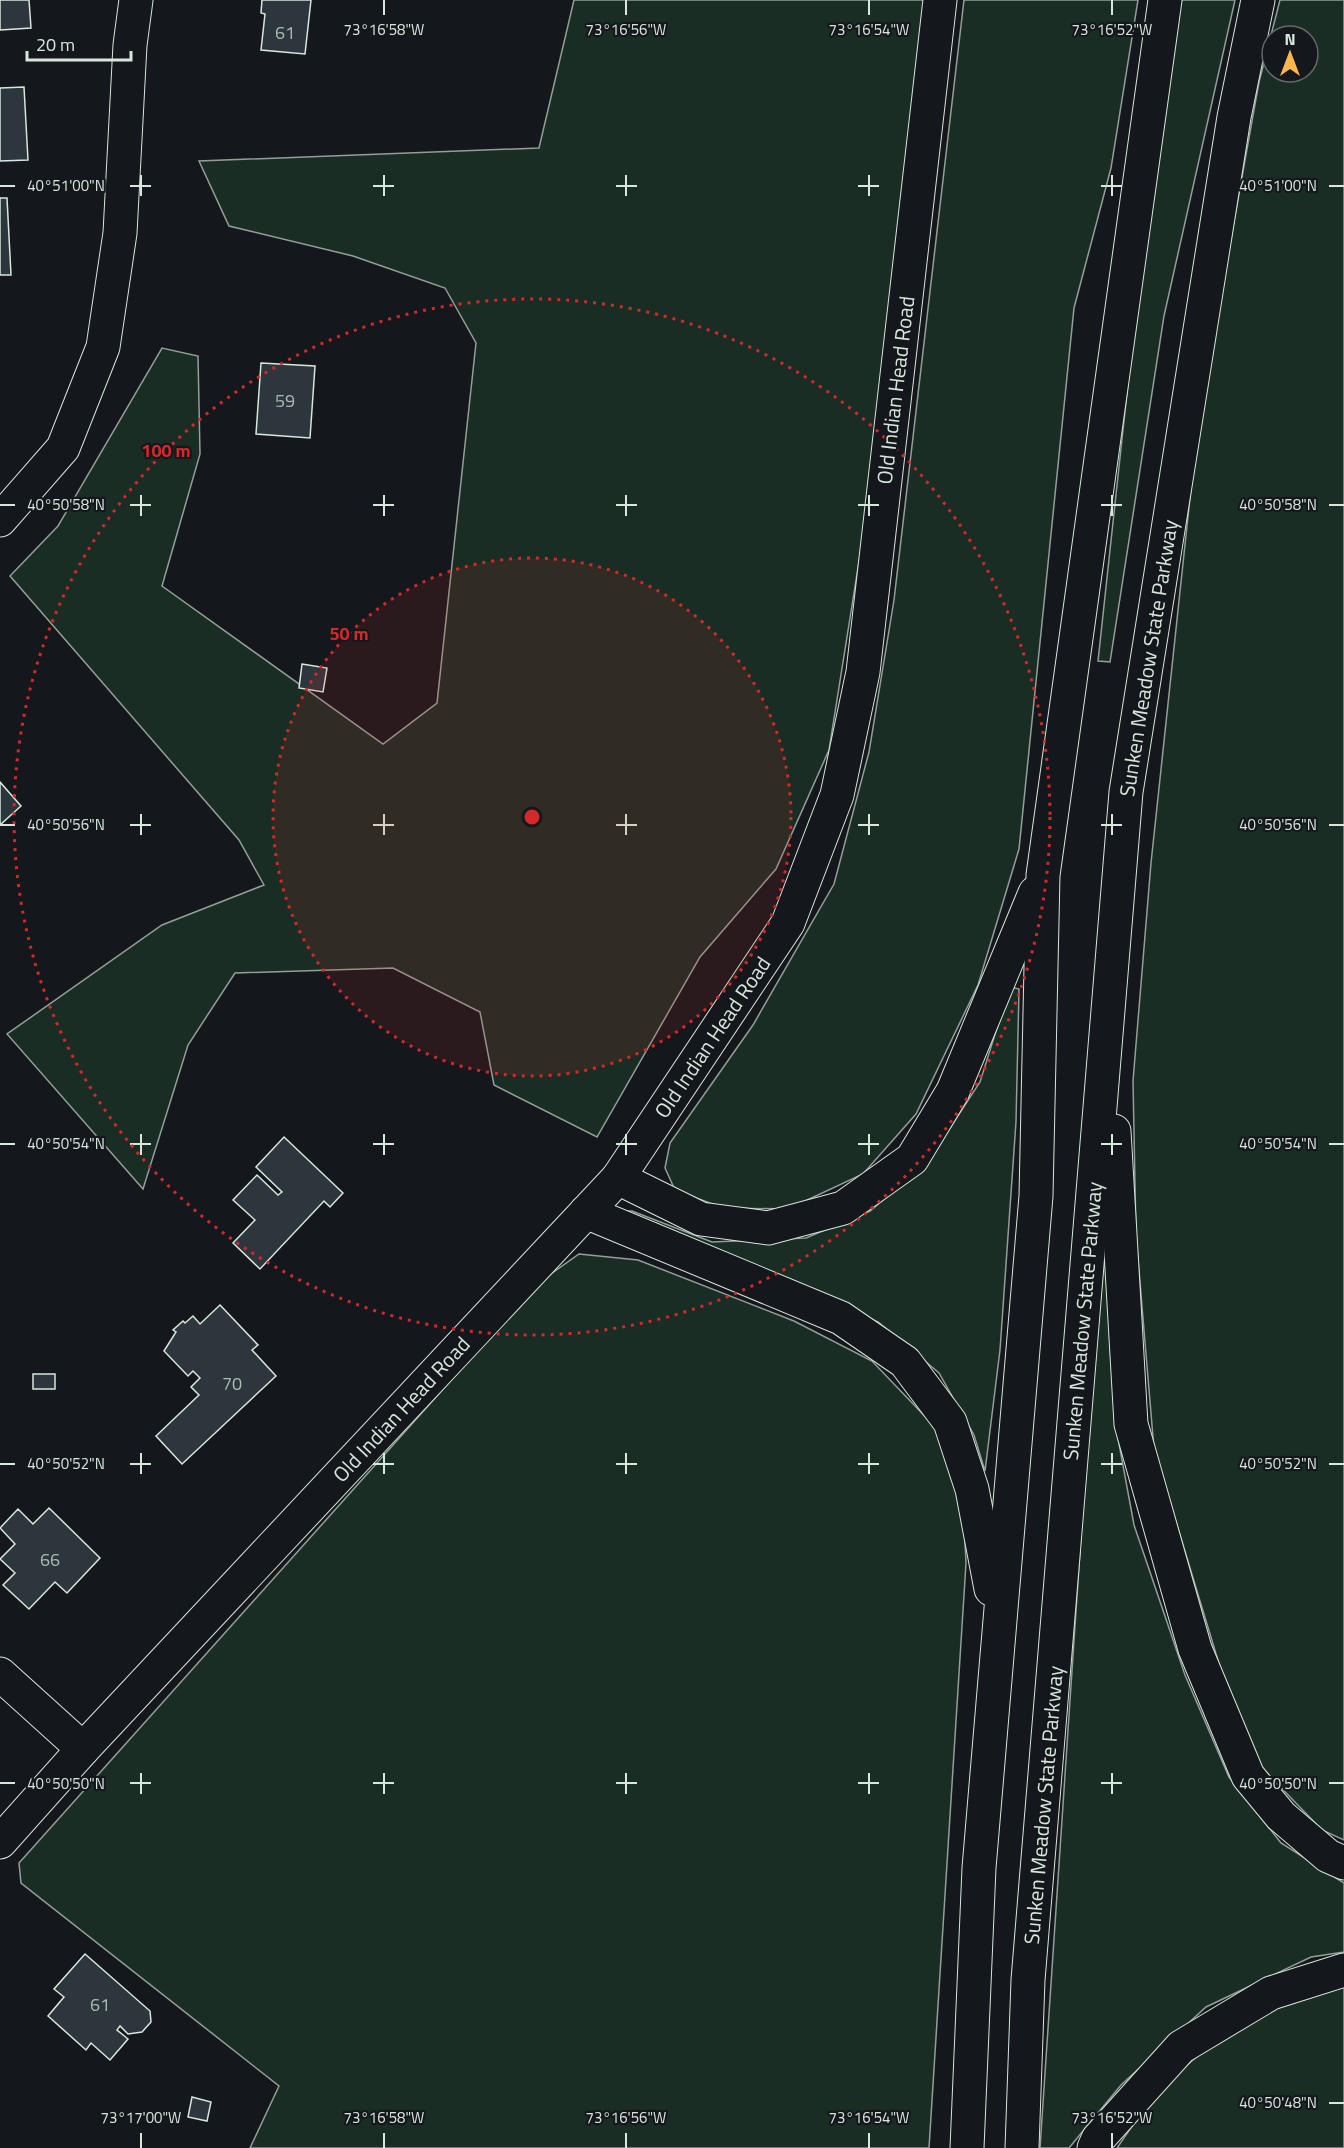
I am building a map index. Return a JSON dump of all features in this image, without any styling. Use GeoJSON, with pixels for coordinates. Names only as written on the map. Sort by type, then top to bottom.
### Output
{"type":"FeatureCollection","features":[{"type":"Feature","properties":{"kind":"main road"},"geometry":{"type":"LineString","coordinates":[[0,520],[63,448],[103,347],[120,233],[130,45],[136,0]]}},
{"type":"Feature","properties":{"kind":"main road","name":"Old Indian Head Road"},"geometry":{"type":"LineString","coordinates":[[0,1842],[83,1749],[618,1178],[788,923],[837,795],[863,672],[940,0]]}},
{"type":"Feature","properties":{"kind":"main road"},"geometry":{"type":"LineString","coordinates":[[967,2148],[979,1868],[1036,1196],[1043,875],[1165,0]]}},
{"type":"Feature","properties":{"kind":"main road","name":"Sunken Meadow State Parkway"},"geometry":{"type":"LineString","coordinates":[[1022,2148],[1028,1980],[1126,792],[1232,128],[1258,0]]}},
{"type":"Feature","properties":{"kind":"main road"},"geometry":{"type":"LineString","coordinates":[[618,1178],[701,1219],[768,1228],[843,1208],[912,1159],[953,1091],[1043,875]]}},
{"type":"Feature","properties":{"kind":"main road"},"geometry":{"type":"LineString","coordinates":[[1107,1008],[1131,1424],[1195,1649],[1248,1776],[1281,1816],[1328,1856],[1344,1863]]}},
{"type":"Feature","properties":{"kind":"main road"},"geometry":{"type":"LineString","coordinates":[[586,1212],[841,1317],[904,1362],[950,1422],[972,1489],[998,1628]]}},
{"type":"Feature","properties":{"kind":"main road"},"geometry":{"type":"LineString","coordinates":[[0,1674],[83,1749]]}},
{"type":"Feature","properties":{"kind":"main road"},"geometry":{"type":"LineString","coordinates":[[1094,2148],[1098,2139],[1181,2047],[1271,1993],[1344,1970]]}},
{"type":"Feature","properties":{"kind":"green space"},"geometry":{"type":"Polygon","coordinates":[[[574,0],[924,0],[864,530],[829,750],[776,869],[700,957],[597,1137],[494,1085],[480,1012],[393,968],[235,973],[188,1045],[143,1189],[7,1034],[162,925],[264,885],[239,840],[10,576],[58,526],[162,348],[198,356],[200,454],[162,586],[383,744],[437,703],[476,343],[445,288],[353,256],[229,226],[199,161],[539,148],[574,0]]]}},
{"type":"Feature","properties":{"kind":"green space"},"geometry":{"type":"Polygon","coordinates":[[[964,0],[1138,0],[1111,168],[1074,308],[1019,849],[978,985],[916,1114],[863,1174],[788,1209],[723,1208],[675,1190],[665,1168],[670,1143],[753,1025],[834,884],[869,752],[894,600],[964,0]]]}},
{"type":"Feature","properties":{"kind":"green space"},"geometry":{"type":"Polygon","coordinates":[[[1179,0],[1235,0],[1164,316],[1110,662],[1098,661],[1143,245],[1179,0]]]}},
{"type":"Feature","properties":{"kind":"green space"},"geometry":{"type":"Polygon","coordinates":[[[1280,0],[1344,0],[1344,1840],[1322,1830],[1261,1767],[1220,1667],[1154,1449],[1136,1235],[1133,1081],[1151,863],[1198,423],[1260,78],[1260,84],[1320,84],[1320,24],[1274,24],[1280,0]]]}},
{"type":"Feature","properties":{"kind":"green space"},"geometry":{"type":"Polygon","coordinates":[[[1010,987],[1019,989],[1016,1122],[1000,1350],[985,1471],[974,1435],[939,1373],[878,1322],[626,1216],[620,1211],[632,1211],[712,1242],[806,1238],[870,1211],[928,1162],[980,1082],[1010,987]]]}},
{"type":"Feature","properties":{"kind":"green space"},"geometry":{"type":"Polygon","coordinates":[[[1105,1251],[1117,1433],[1134,1525],[1185,1675],[1229,1777],[1281,1843],[1344,1883],[1344,1952],[1311,1957],[1206,2007],[1121,2085],[1069,2148],[1040,2148],[1100,1253],[1105,1251]]]}},
{"type":"Feature","properties":{"kind":"green space"},"geometry":{"type":"Polygon","coordinates":[[[579,1254],[638,1260],[794,1321],[872,1361],[938,1430],[963,1500],[966,1563],[929,2148],[250,2148],[279,2086],[21,1883],[19,1863],[538,1283],[579,1254]]]}},
{"type":"Feature","properties":{"kind":"green space"},"geometry":{"type":"Polygon","coordinates":[[[1344,1987],[1344,2148],[1117,2148],[1157,2090],[1241,2020],[1344,1987]]]}},
{"type":"Feature","properties":{"kind":"building"},"geometry":{"type":"Polygon","coordinates":[[[0,0],[29,0],[31,28],[0,30],[0,0]]]}},
{"type":"Feature","properties":{"kind":"building"},"geometry":{"type":"Polygon","coordinates":[[[262,0],[311,0],[305,54],[261,50],[265,14],[261,13],[262,0]]]}},
{"type":"Feature","properties":{"kind":"building"},"geometry":{"type":"Polygon","coordinates":[[[24,87],[28,160],[0,161],[0,88],[24,87]]]}},
{"type":"Feature","properties":{"kind":"building"},"geometry":{"type":"Polygon","coordinates":[[[0,198],[7,198],[11,275],[0,275],[0,198]]]}},
{"type":"Feature","properties":{"kind":"building"},"geometry":{"type":"Polygon","coordinates":[[[261,363],[315,366],[310,438],[256,434],[261,363]]]}},
{"type":"Feature","properties":{"kind":"building"},"geometry":{"type":"Polygon","coordinates":[[[302,664],[327,668],[323,692],[299,688],[302,664]]]}},
{"type":"Feature","properties":{"kind":"building"},"geometry":{"type":"Polygon","coordinates":[[[0,782],[21,806],[0,825],[0,782]]]}},
{"type":"Feature","properties":{"kind":"building"},"geometry":{"type":"Polygon","coordinates":[[[284,1137],[343,1193],[330,1207],[324,1201],[260,1269],[233,1243],[255,1220],[233,1200],[257,1175],[278,1195],[282,1192],[256,1167],[284,1137]]]}},
{"type":"Feature","properties":{"kind":"building"},"geometry":{"type":"Polygon","coordinates":[[[220,1305],[258,1345],[252,1350],[276,1376],[182,1464],[156,1436],[199,1395],[191,1387],[200,1378],[193,1371],[188,1376],[164,1351],[176,1332],[173,1330],[183,1321],[185,1323],[193,1316],[200,1324],[220,1305]]]}},
{"type":"Feature","properties":{"kind":"building"},"geometry":{"type":"Polygon","coordinates":[[[33,1374],[55,1374],[55,1389],[33,1389],[33,1374]]]}},
{"type":"Feature","properties":{"kind":"building"},"geometry":{"type":"Polygon","coordinates":[[[49,1508],[100,1558],[67,1593],[55,1582],[29,1609],[3,1585],[15,1573],[0,1559],[15,1544],[0,1528],[18,1509],[33,1524],[49,1508]]]}},
{"type":"Feature","properties":{"kind":"building"},"geometry":{"type":"Polygon","coordinates":[[[85,1954],[150,2011],[151,2022],[142,2032],[128,2034],[120,2026],[117,2030],[128,2039],[110,2060],[91,2043],[86,2050],[48,2016],[64,1997],[54,1989],[85,1954]]]}},
{"type":"Feature","properties":{"kind":"building"},"geometry":{"type":"Polygon","coordinates":[[[192,2097],[211,2102],[207,2121],[188,2117],[192,2097]]]}}]}
